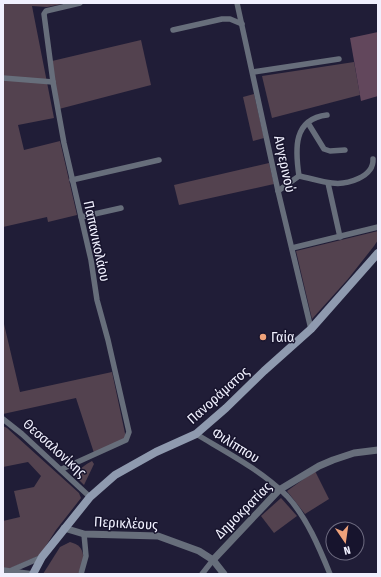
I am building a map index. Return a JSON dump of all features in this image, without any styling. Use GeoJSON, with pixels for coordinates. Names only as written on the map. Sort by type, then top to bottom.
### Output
{"type":"FeatureCollection","features":[{"type":"Feature","properties":{"kind":"main road","name":"Πανοράματος"},"geometry":{"type":"LineString","coordinates":[[33,574],[42,557],[90,497],[115,475],[156,452],[196,434],[239,397],[264,371],[311,329],[378,253]]}},
{"type":"Feature","properties":{"kind":"street","name":"Παπανικολάου"},"geometry":{"type":"LineString","coordinates":[[62,469],[126,440],[129,434],[108,340],[97,300],[91,260],[72,180],[53,82],[44,14],[46,11],[80,3]]}},
{"type":"Feature","properties":{"kind":"street","name":"Αυγερινού"},"geometry":{"type":"LineString","coordinates":[[238,3],[278,190],[311,329]]}},
{"type":"Feature","properties":{"kind":"street"},"geometry":{"type":"LineString","coordinates":[[173,30],[222,19],[230,19],[242,24]]}},
{"type":"Feature","properties":{"kind":"street"},"geometry":{"type":"LineString","coordinates":[[253,72],[339,59]]}},
{"type":"Feature","properties":{"kind":"street"},"geometry":{"type":"LineString","coordinates":[[3,78],[53,82]]}},
{"type":"Feature","properties":{"kind":"street"},"geometry":{"type":"LineString","coordinates":[[299,176],[297,160],[299,134],[304,125],[318,116],[327,115]]}},
{"type":"Feature","properties":{"kind":"street"},"geometry":{"type":"LineString","coordinates":[[308,123],[324,149],[330,151],[345,150]]}},
{"type":"Feature","properties":{"kind":"street"},"geometry":{"type":"LineString","coordinates":[[278,190],[299,176],[328,182],[342,183],[363,176],[370,171],[373,165],[373,159]]}},
{"type":"Feature","properties":{"kind":"street"},"geometry":{"type":"LineString","coordinates":[[72,180],[159,160]]}},
{"type":"Feature","properties":{"kind":"street"},"geometry":{"type":"LineString","coordinates":[[328,182],[340,237]]}},
{"type":"Feature","properties":{"kind":"street"},"geometry":{"type":"LineString","coordinates":[[81,217],[121,208]]}},
{"type":"Feature","properties":{"kind":"street"},"geometry":{"type":"LineString","coordinates":[[292,248],[378,228]]}},
{"type":"Feature","properties":{"kind":"street","name":"Θεσσαλονίκης"},"geometry":{"type":"LineString","coordinates":[[3,419],[62,469],[90,497]]}},
{"type":"Feature","properties":{"kind":"street","name":"Φιλίππου"},"geometry":{"type":"LineString","coordinates":[[196,434],[252,468],[279,490],[297,509],[309,529],[330,574]]}},
{"type":"Feature","properties":{"kind":"street","name":"Δημοκρατίας"},"geometry":{"type":"LineString","coordinates":[[202,574],[212,560],[279,490],[330,461],[354,454],[378,450]]}},
{"type":"Feature","properties":{"kind":"street","name":"Περικλέους"},"geometry":{"type":"LineString","coordinates":[[64,528],[84,534],[158,536],[198,551],[212,560],[224,574]]}},
{"type":"Feature","properties":{"kind":"street"},"geometry":{"type":"LineString","coordinates":[[81,574],[86,556],[84,534]]}},
{"type":"Feature","properties":{"kind":"street"},"geometry":{"type":"LineString","coordinates":[[14,572],[42,557]]}},
{"type":"Feature","properties":{"kind":"street"},"geometry":{"type":"LineString","coordinates":[[3,570],[33,574]]}},
{"type":"Feature","properties":{"kind":"shaded area"},"geometry":{"type":"Polygon","coordinates":[[[3,3],[67,3],[47,7],[32,6],[54,118],[18,125],[24,150],[60,141],[77,215],[48,222],[47,217],[3,227],[3,3]]]}},
{"type":"Feature","properties":{"kind":"shaded area"},"geometry":{"type":"Polygon","coordinates":[[[378,32],[378,96],[361,101],[350,38],[378,32]]]}},
{"type":"Feature","properties":{"kind":"shaded area"},"geometry":{"type":"Polygon","coordinates":[[[141,40],[151,85],[59,109],[52,61],[141,40]]]}},
{"type":"Feature","properties":{"kind":"shaded area"},"geometry":{"type":"Polygon","coordinates":[[[354,62],[360,95],[272,118],[262,76],[354,62]]]}},
{"type":"Feature","properties":{"kind":"shaded area"},"geometry":{"type":"Polygon","coordinates":[[[254,94],[264,138],[253,141],[243,97],[254,94]]]}},
{"type":"Feature","properties":{"kind":"shaded area"},"geometry":{"type":"Polygon","coordinates":[[[269,163],[274,184],[179,205],[174,185],[269,163]]]}},
{"type":"Feature","properties":{"kind":"shaded area"},"geometry":{"type":"Polygon","coordinates":[[[378,231],[378,240],[374,246],[348,279],[312,319],[296,251],[378,231]]]}},
{"type":"Feature","properties":{"kind":"shaded area"},"geometry":{"type":"Polygon","coordinates":[[[4,324],[20,392],[112,372],[126,438],[94,453],[76,398],[3,414],[4,324]]]}},
{"type":"Feature","properties":{"kind":"shaded area"},"geometry":{"type":"Polygon","coordinates":[[[3,426],[79,493],[81,498],[56,530],[40,555],[11,568],[3,569],[3,521],[20,517],[14,491],[34,487],[41,476],[28,462],[3,467],[3,426]]]}},
{"type":"Feature","properties":{"kind":"shaded area"},"geometry":{"type":"Polygon","coordinates":[[[92,461],[94,464],[84,485],[76,477],[77,474],[80,469],[92,461]]]}},
{"type":"Feature","properties":{"kind":"shaded area"},"geometry":{"type":"Polygon","coordinates":[[[315,471],[329,499],[305,514],[287,491],[315,471]]]}},
{"type":"Feature","properties":{"kind":"shaded area"},"geometry":{"type":"Polygon","coordinates":[[[281,498],[297,516],[274,533],[261,516],[281,498]]]}},
{"type":"Feature","properties":{"kind":"shaded area"},"geometry":{"type":"Polygon","coordinates":[[[70,542],[76,544],[82,550],[83,559],[78,574],[43,574],[60,547],[70,542]]]}},
{"type":"Feature","properties":{"kind":"place","name":"Γαία"},"geometry":{"type":"Point","coordinates":[263,337]}}]}
